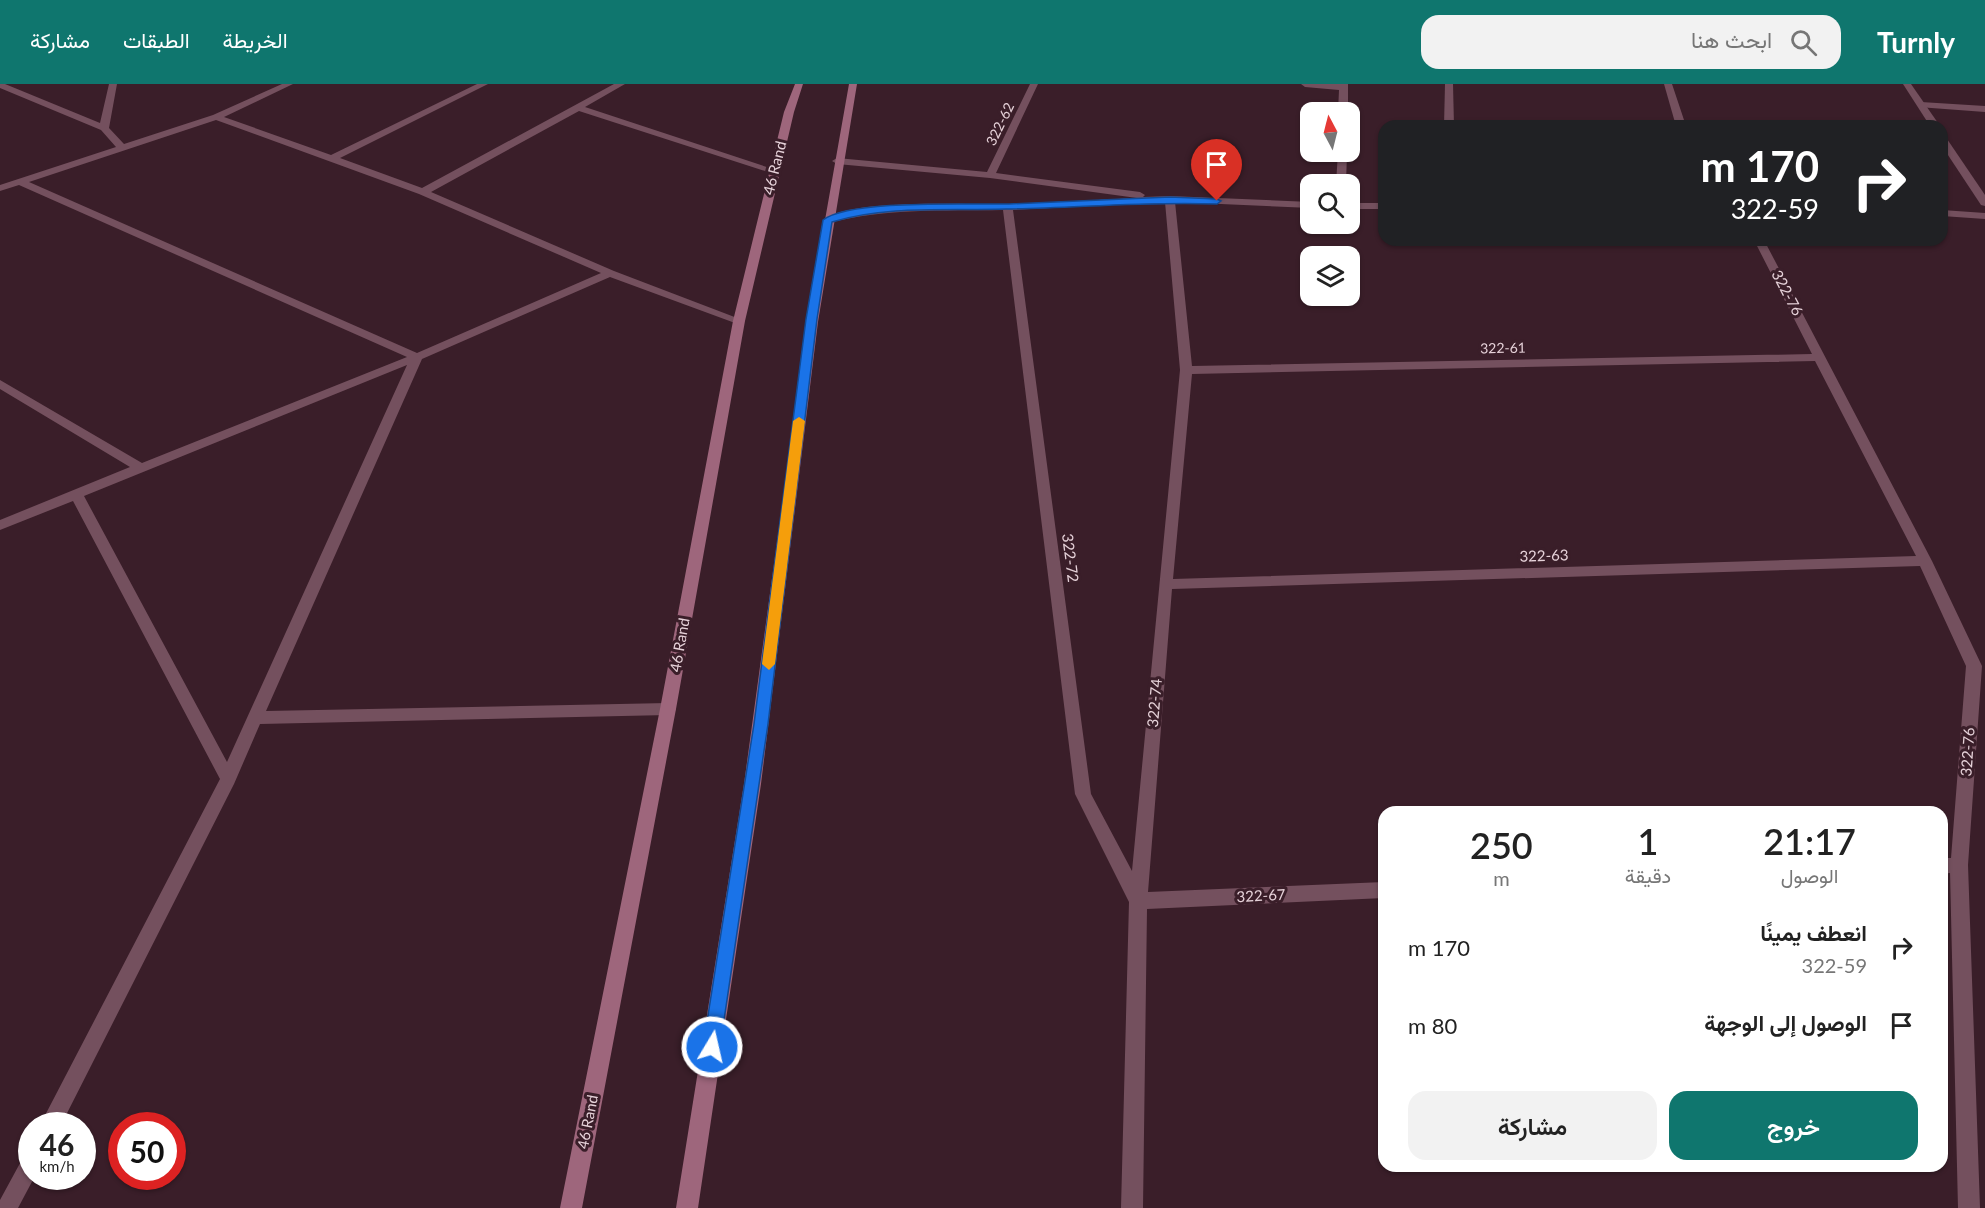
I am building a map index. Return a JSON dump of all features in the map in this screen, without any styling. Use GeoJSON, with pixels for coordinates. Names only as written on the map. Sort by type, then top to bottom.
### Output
{"type":"FeatureCollection","features":[{"type":"Feature","properties":{"kind":"main road","name":"46 Rand"},"geometry":{"type":"LineString","coordinates":[[571,1208],[668,709],[739,321],[774,171],[789,112],[799,84]]}},
{"type":"Feature","properties":{"kind":"main road"},"geometry":{"type":"LineString","coordinates":[[687,1208],[761,724],[812,319],[837,161],[853,84]]}},
{"type":"Feature","properties":{"kind":"street"},"geometry":{"type":"LineString","coordinates":[[15,92],[34,84]]}},
{"type":"Feature","properties":{"kind":"street"},"geometry":{"type":"LineString","coordinates":[[104,128],[113,84]]}},
{"type":"Feature","properties":{"kind":"street"},"geometry":{"type":"LineString","coordinates":[[333,158],[484,84]]}},
{"type":"Feature","properties":{"kind":"street"},"geometry":{"type":"LineString","coordinates":[[423,192],[621,84]]}},
{"type":"Feature","properties":{"kind":"street","name":"322-62"},"geometry":{"type":"LineString","coordinates":[[990,175],[1035,84]]}},
{"type":"Feature","properties":{"kind":"street"},"geometry":{"type":"LineString","coordinates":[[1305,84],[1344,86],[1343,102]]}},
{"type":"Feature","properties":{"kind":"street"},"geometry":{"type":"LineString","coordinates":[[1449,84],[1449,120]]}},
{"type":"Feature","properties":{"kind":"street"},"geometry":{"type":"LineString","coordinates":[[1668,84],[1679,120]]}},
{"type":"Feature","properties":{"kind":"street"},"geometry":{"type":"LineString","coordinates":[[1907,84],[1931,120]]}},
{"type":"Feature","properties":{"kind":"street"},"geometry":{"type":"LineString","coordinates":[[0,86],[104,128],[122,147]]}},
{"type":"Feature","properties":{"kind":"street"},"geometry":{"type":"LineString","coordinates":[[0,188],[216,117],[283,86]]}},
{"type":"Feature","properties":{"kind":"street"},"geometry":{"type":"LineString","coordinates":[[1921,105],[1985,109]]}},
{"type":"Feature","properties":{"kind":"street"},"geometry":{"type":"LineString","coordinates":[[579,108],[774,171]]}},
{"type":"Feature","properties":{"kind":"street"},"geometry":{"type":"LineString","coordinates":[[216,117],[423,192],[609,273],[739,321]]}},
{"type":"Feature","properties":{"kind":"street"},"geometry":{"type":"LineString","coordinates":[[1948,147],[1985,203]]}},
{"type":"Feature","properties":{"kind":"street"},"geometry":{"type":"LineString","coordinates":[[837,161],[990,175],[1170,199],[1300,205]]}},
{"type":"Feature","properties":{"kind":"street"},"geometry":{"type":"LineString","coordinates":[[21,182],[417,357]]}},
{"type":"Feature","properties":{"kind":"street"},"geometry":{"type":"LineString","coordinates":[[828,220],[847,214],[888,208],[1008,207],[1170,199]]}},
{"type":"Feature","properties":{"kind":"street","name":"322-74"},"geometry":{"type":"LineString","coordinates":[[1132,1208],[1138,901],[1186,370],[1170,199]]}},
{"type":"Feature","properties":{"kind":"street"},"geometry":{"type":"LineString","coordinates":[[1360,206],[1378,206]]}},
{"type":"Feature","properties":{"kind":"street","name":"322-72"},"geometry":{"type":"LineString","coordinates":[[1008,207],[1083,794],[1138,901]]}},
{"type":"Feature","properties":{"kind":"street"},"geometry":{"type":"LineString","coordinates":[[1948,213],[1985,216]]}},
{"type":"Feature","properties":{"kind":"street","name":"322-76"},"geometry":{"type":"LineString","coordinates":[[1762,246],[1980,667],[1951,865],[1969,1208]]}},
{"type":"Feature","properties":{"kind":"street"},"geometry":{"type":"LineString","coordinates":[[0,525],[417,357],[609,273]]}},
{"type":"Feature","properties":{"kind":"street"},"geometry":{"type":"LineString","coordinates":[[57,1112],[228,779],[417,357]]}},
{"type":"Feature","properties":{"kind":"street","name":"322-61"},"geometry":{"type":"LineString","coordinates":[[1186,370],[1821,357]]}},
{"type":"Feature","properties":{"kind":"street"},"geometry":{"type":"LineString","coordinates":[[0,384],[141,468]]}},
{"type":"Feature","properties":{"kind":"street"},"geometry":{"type":"LineString","coordinates":[[75,493],[228,779]]}},
{"type":"Feature","properties":{"kind":"street","name":"322-63"},"geometry":{"type":"LineString","coordinates":[[1165,584],[1925,561]]}},
{"type":"Feature","properties":{"kind":"street"},"geometry":{"type":"LineString","coordinates":[[257,718],[668,709]]}},
{"type":"Feature","properties":{"kind":"street","name":"322-67"},"geometry":{"type":"LineString","coordinates":[[1138,901],[1378,890]]}},
{"type":"Feature","properties":{"kind":"street"},"geometry":{"type":"LineString","coordinates":[[7,1208],[18,1187]]}},
{"type":"Feature","properties":{"kind":"slow traffic"},"geometry":{"type":"LineString","coordinates":[[769,664],[799,421]]}},
{"type":"Feature","properties":{"kind":"route"},"geometry":{"type":"LineString","coordinates":[[712,1047],[761,724],[812,319],[828,220],[847,214],[888,208],[1008,207],[1170,199],[1217,201]]}}]}
